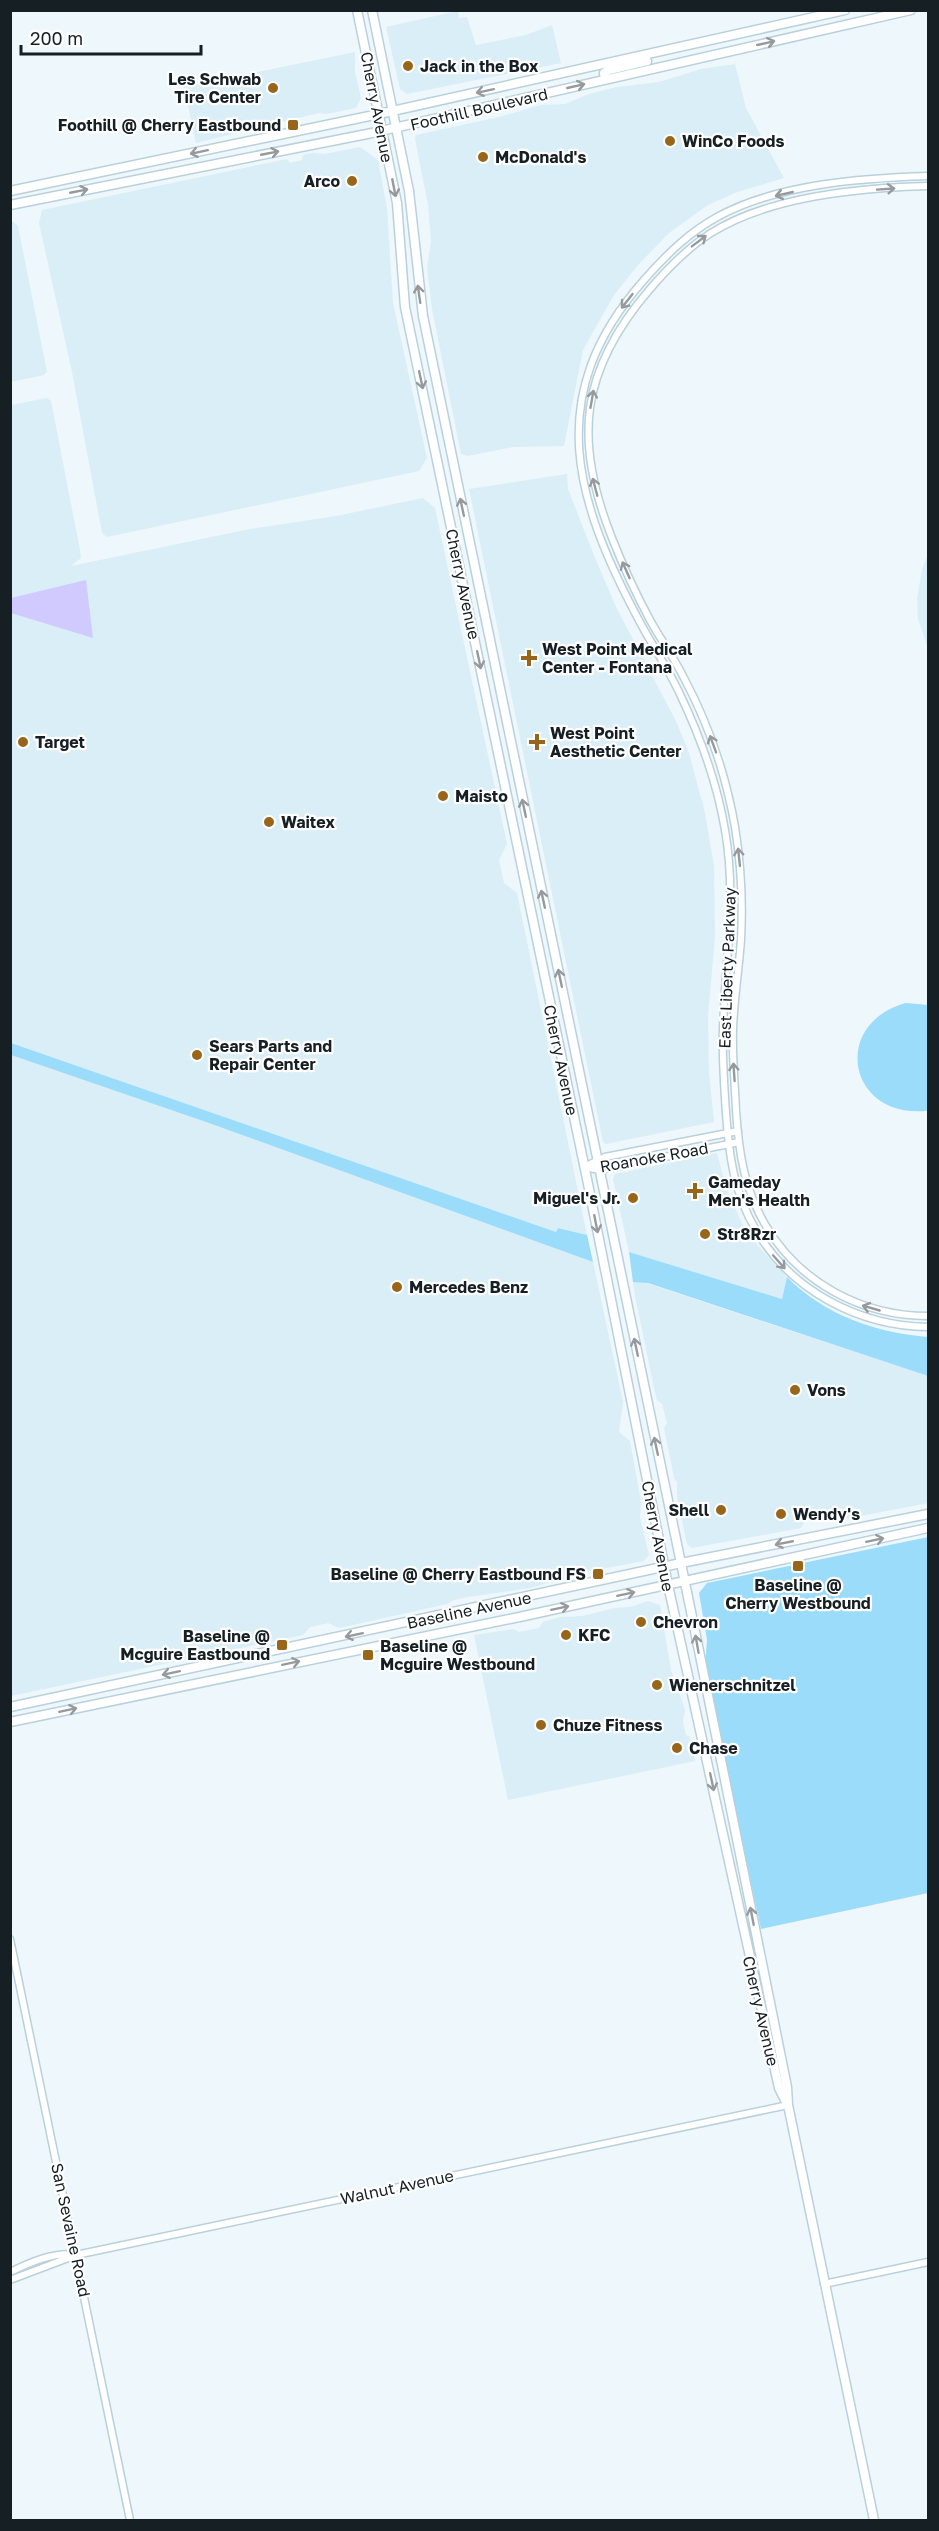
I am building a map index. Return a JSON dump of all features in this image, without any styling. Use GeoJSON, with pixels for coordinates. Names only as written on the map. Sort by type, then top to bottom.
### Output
{"type":"FeatureCollection","features":[{"type":"Feature","properties":{"kind":"main road","name":"Cherry Avenue"},"geometry":{"type":"LineString","coordinates":[[357,10],[398,213],[405,307],[584,1167],[664,1567],[778,2088],[788,2105]]}},
{"type":"Feature","properties":{"kind":"main road","name":"Cherry Avenue"},"geometry":{"type":"LineString","coordinates":[[372,10],[413,216],[420,301],[685,1581],[785,2075],[788,2105],[824,2284],[874,2520]]}},
{"type":"Feature","properties":{"kind":"main road","name":"Foothill Boulevard"},"geometry":{"type":"LineString","coordinates":[[10,191],[393,111],[845,10]]}},
{"type":"Feature","properties":{"kind":"main road","name":"Foothill Boulevard"},"geometry":{"type":"LineString","coordinates":[[10,205],[396,128],[911,10]]}},
{"type":"Feature","properties":{"kind":"main road"},"geometry":{"type":"LineString","coordinates":[[605,79],[604,74],[609,70],[651,60],[665,51]]}},
{"type":"Feature","properties":{"kind":"main road","name":"Baseline Avenue"},"geometry":{"type":"LineString","coordinates":[[10,1707],[681,1563],[928,1514]]}},
{"type":"Feature","properties":{"kind":"main road","name":"Baseline Avenue"},"geometry":{"type":"LineString","coordinates":[[10,1722],[668,1585],[928,1528]]}},
{"type":"Feature","properties":{"kind":"street","name":"East Liberty Parkway"},"geometry":{"type":"LineString","coordinates":[[928,176],[841,182],[795,191],[744,205],[710,221],[675,247],[625,302],[602,338],[582,391],[578,425],[582,481],[590,509],[632,607],[674,682],[694,725],[712,774],[725,828],[731,898],[731,939],[723,1030],[727,1132],[734,1176],[749,1218],[771,1252],[798,1280],[821,1297],[858,1315],[889,1323],[928,1327]]}},
{"type":"Feature","properties":{"kind":"street","name":"East Liberty Parkway"},"geometry":{"type":"LineString","coordinates":[[928,186],[851,192],[782,205],[737,219],[707,235],[671,265],[625,320],[608,348],[592,397],[589,446],[591,475],[601,507],[637,593],[699,709],[715,748],[729,800],[736,836],[741,890],[741,940],[733,1032],[738,1131],[744,1179],[755,1206],[775,1240],[798,1266],[823,1286],[861,1305],[894,1314],[928,1316]]}},
{"type":"Feature","properties":{"kind":"street","name":"Roanoke Road"},"geometry":{"type":"LineString","coordinates":[[584,1167],[597,1159],[738,1131]]}},
{"type":"Feature","properties":{"kind":"street","name":"Roanoke Road"},"geometry":{"type":"LineString","coordinates":[[584,1167],[600,1170],[739,1142]]}},
{"type":"Feature","properties":{"kind":"street","name":"San Sevaine Road"},"geometry":{"type":"LineString","coordinates":[[10,1939],[130,2520]]}},
{"type":"Feature","properties":{"kind":"street","name":"Walnut Avenue"},"geometry":{"type":"LineString","coordinates":[[10,2280],[76,2255],[788,2105]]}},
{"type":"Feature","properties":{"kind":"street"},"geometry":{"type":"LineString","coordinates":[[10,2272],[67,2253],[76,2255]]}},
{"type":"Feature","properties":{"kind":"street"},"geometry":{"type":"LineString","coordinates":[[824,2284],[928,2262]]}},
{"type":"Feature","properties":{"kind":"shaded area"},"geometry":{"type":"Polygon","coordinates":[[[458,11],[459,18],[467,17],[476,45],[526,35],[552,25],[561,63],[407,94],[400,89],[386,27],[458,11]]]}},
{"type":"Feature","properties":{"kind":"shaded area"},"geometry":{"type":"Polygon","coordinates":[[[355,52],[355,72],[361,98],[356,108],[326,114],[319,113],[196,143],[184,87],[355,52]]]}},
{"type":"Feature","properties":{"kind":"shaded area"},"geometry":{"type":"Polygon","coordinates":[[[735,64],[746,108],[784,178],[737,192],[708,205],[669,233],[638,265],[614,295],[583,350],[564,446],[513,447],[468,456],[461,454],[432,309],[427,268],[431,242],[428,205],[416,135],[499,117],[541,105],[565,104],[589,94],[617,87],[659,82],[701,69],[735,64]]]}},
{"type":"Feature","properties":{"kind":"shaded area"},"geometry":{"type":"Polygon","coordinates":[[[360,147],[378,160],[387,208],[393,303],[427,458],[419,471],[107,537],[102,533],[72,372],[39,223],[42,210],[287,159],[290,163],[302,160],[303,155],[312,153],[324,154],[360,147]]]}},
{"type":"Feature","properties":{"kind":"shaded area"},"geometry":{"type":"Polygon","coordinates":[[[11,220],[18,226],[47,372],[44,375],[11,382],[11,220]]]}},
{"type":"Feature","properties":{"kind":"shaded area"},"geometry":{"type":"Polygon","coordinates":[[[47,398],[51,401],[80,550],[81,558],[71,566],[250,529],[336,516],[423,498],[435,508],[507,844],[499,860],[504,883],[517,893],[587,1235],[558,1228],[556,1232],[11,1043],[11,405],[47,398]]]}},
{"type":"Feature","properties":{"kind":"shaded area"},"geometry":{"type":"Polygon","coordinates":[[[567,474],[568,489],[616,607],[676,721],[689,753],[705,813],[714,866],[715,936],[708,1016],[709,1072],[714,1122],[606,1144],[603,1142],[469,489],[567,474]]]}},
{"type":"Feature","properties":{"kind":"shaded area"},"geometry":{"type":"Polygon","coordinates":[[[928,554],[928,648],[918,619],[917,599],[922,569],[928,554]]]}},
{"type":"Feature","properties":{"kind":"shaded area"},"geometry":{"type":"Polygon","coordinates":[[[86,580],[93,638],[11,613],[11,598],[86,580]]]}},
{"type":"Feature","properties":{"kind":"shaded area"},"geometry":{"type":"Polygon","coordinates":[[[906,1003],[928,1005],[928,1110],[926,1111],[899,1109],[879,1100],[865,1085],[858,1067],[859,1048],[866,1029],[882,1014],[906,1003]]]}},
{"type":"Feature","properties":{"kind":"shaded area"},"geometry":{"type":"Polygon","coordinates":[[[11,1043],[556,1232],[558,1228],[587,1235],[593,1262],[206,1122],[11,1055],[11,1043]]]}},
{"type":"Feature","properties":{"kind":"shaded area"},"geometry":{"type":"Polygon","coordinates":[[[11,1055],[206,1122],[593,1262],[623,1402],[619,1432],[630,1441],[641,1502],[640,1517],[649,1555],[644,1561],[590,1571],[530,1588],[468,1597],[447,1604],[339,1628],[328,1623],[310,1627],[303,1635],[11,1696],[11,1055]]]}},
{"type":"Feature","properties":{"kind":"shaded area"},"geometry":{"type":"Polygon","coordinates":[[[717,1153],[726,1188],[746,1233],[787,1277],[782,1299],[629,1252],[613,1179],[615,1174],[717,1153]]]}},
{"type":"Feature","properties":{"kind":"shaded area"},"geometry":{"type":"Polygon","coordinates":[[[629,1252],[782,1299],[787,1277],[817,1302],[852,1320],[890,1331],[928,1337],[928,1376],[648,1283],[633,1282],[629,1252]]]}},
{"type":"Feature","properties":{"kind":"shaded area"},"geometry":{"type":"Polygon","coordinates":[[[640,1281],[928,1376],[928,1503],[835,1521],[824,1517],[805,1521],[801,1528],[692,1548],[687,1544],[677,1497],[677,1482],[674,1478],[664,1428],[667,1423],[662,1404],[657,1400],[635,1296],[633,1282],[640,1281]]]}},
{"type":"Feature","properties":{"kind":"shaded area"},"geometry":{"type":"Polygon","coordinates":[[[928,1537],[928,1893],[761,1929],[705,1666],[707,1640],[699,1593],[707,1583],[928,1537]]]}},
{"type":"Feature","properties":{"kind":"shaded area"},"geometry":{"type":"Polygon","coordinates":[[[648,1601],[660,1605],[671,1670],[685,1710],[683,1722],[686,1735],[690,1737],[695,1761],[508,1800],[474,1635],[513,1629],[519,1632],[539,1628],[543,1622],[560,1617],[582,1616],[615,1608],[631,1607],[648,1601]]]}},
{"type":"Feature","properties":{"kind":"place","name":"Jack in the Box"},"geometry":{"type":"Point","coordinates":[408,66]}},
{"type":"Feature","properties":{"kind":"place","name":"Les Schwab Tire Center"},"geometry":{"type":"Point","coordinates":[273,88]}},
{"type":"Feature","properties":{"kind":"place","name":"Foothill @ Cherry Eastbound"},"geometry":{"type":"Point","coordinates":[293,125]}},
{"type":"Feature","properties":{"kind":"place","name":"WinCo Foods"},"geometry":{"type":"Point","coordinates":[670,141]}},
{"type":"Feature","properties":{"kind":"place","name":"McDonald's"},"geometry":{"type":"Point","coordinates":[483,157]}},
{"type":"Feature","properties":{"kind":"place","name":"Arco"},"geometry":{"type":"Point","coordinates":[352,181]}},
{"type":"Feature","properties":{"kind":"place","name":"West Point Medical Center - Fontana"},"geometry":{"type":"Point","coordinates":[529,658]}},
{"type":"Feature","properties":{"kind":"place","name":"Target"},"geometry":{"type":"Point","coordinates":[23,742]}},
{"type":"Feature","properties":{"kind":"place","name":"West Point Aesthetic Center"},"geometry":{"type":"Point","coordinates":[537,742]}},
{"type":"Feature","properties":{"kind":"place","name":"Maisto"},"geometry":{"type":"Point","coordinates":[443,796]}},
{"type":"Feature","properties":{"kind":"place","name":"Waitex"},"geometry":{"type":"Point","coordinates":[269,822]}},
{"type":"Feature","properties":{"kind":"place","name":"Sears Parts and Repair Center"},"geometry":{"type":"Point","coordinates":[197,1055]}},
{"type":"Feature","properties":{"kind":"place","name":"Gameday Men's Health"},"geometry":{"type":"Point","coordinates":[695,1191]}},
{"type":"Feature","properties":{"kind":"place","name":"Miguel's Jr."},"geometry":{"type":"Point","coordinates":[633,1198]}},
{"type":"Feature","properties":{"kind":"place","name":"Str8Rzr"},"geometry":{"type":"Point","coordinates":[705,1234]}},
{"type":"Feature","properties":{"kind":"place","name":"Mercedes Benz"},"geometry":{"type":"Point","coordinates":[397,1287]}},
{"type":"Feature","properties":{"kind":"place","name":"Vons"},"geometry":{"type":"Point","coordinates":[795,1390]}},
{"type":"Feature","properties":{"kind":"place","name":"Shell"},"geometry":{"type":"Point","coordinates":[721,1510]}},
{"type":"Feature","properties":{"kind":"place","name":"Wendy's"},"geometry":{"type":"Point","coordinates":[781,1514]}},
{"type":"Feature","properties":{"kind":"place","name":"Baseline @ Cherry Westbound"},"geometry":{"type":"Point","coordinates":[798,1566]}},
{"type":"Feature","properties":{"kind":"place","name":"Baseline @ Cherry Eastbound FS"},"geometry":{"type":"Point","coordinates":[598,1574]}},
{"type":"Feature","properties":{"kind":"place","name":"Chevron"},"geometry":{"type":"Point","coordinates":[641,1622]}},
{"type":"Feature","properties":{"kind":"place","name":"KFC"},"geometry":{"type":"Point","coordinates":[566,1635]}},
{"type":"Feature","properties":{"kind":"place","name":"Baseline @ Mcguire Eastbound"},"geometry":{"type":"Point","coordinates":[282,1645]}},
{"type":"Feature","properties":{"kind":"place","name":"Baseline @ Mcguire Westbound"},"geometry":{"type":"Point","coordinates":[368,1655]}},
{"type":"Feature","properties":{"kind":"place","name":"Wienerschnitzel"},"geometry":{"type":"Point","coordinates":[657,1685]}},
{"type":"Feature","properties":{"kind":"place","name":"Chuze Fitness"},"geometry":{"type":"Point","coordinates":[541,1725]}},
{"type":"Feature","properties":{"kind":"place","name":"Chase"},"geometry":{"type":"Point","coordinates":[677,1748]}}]}
